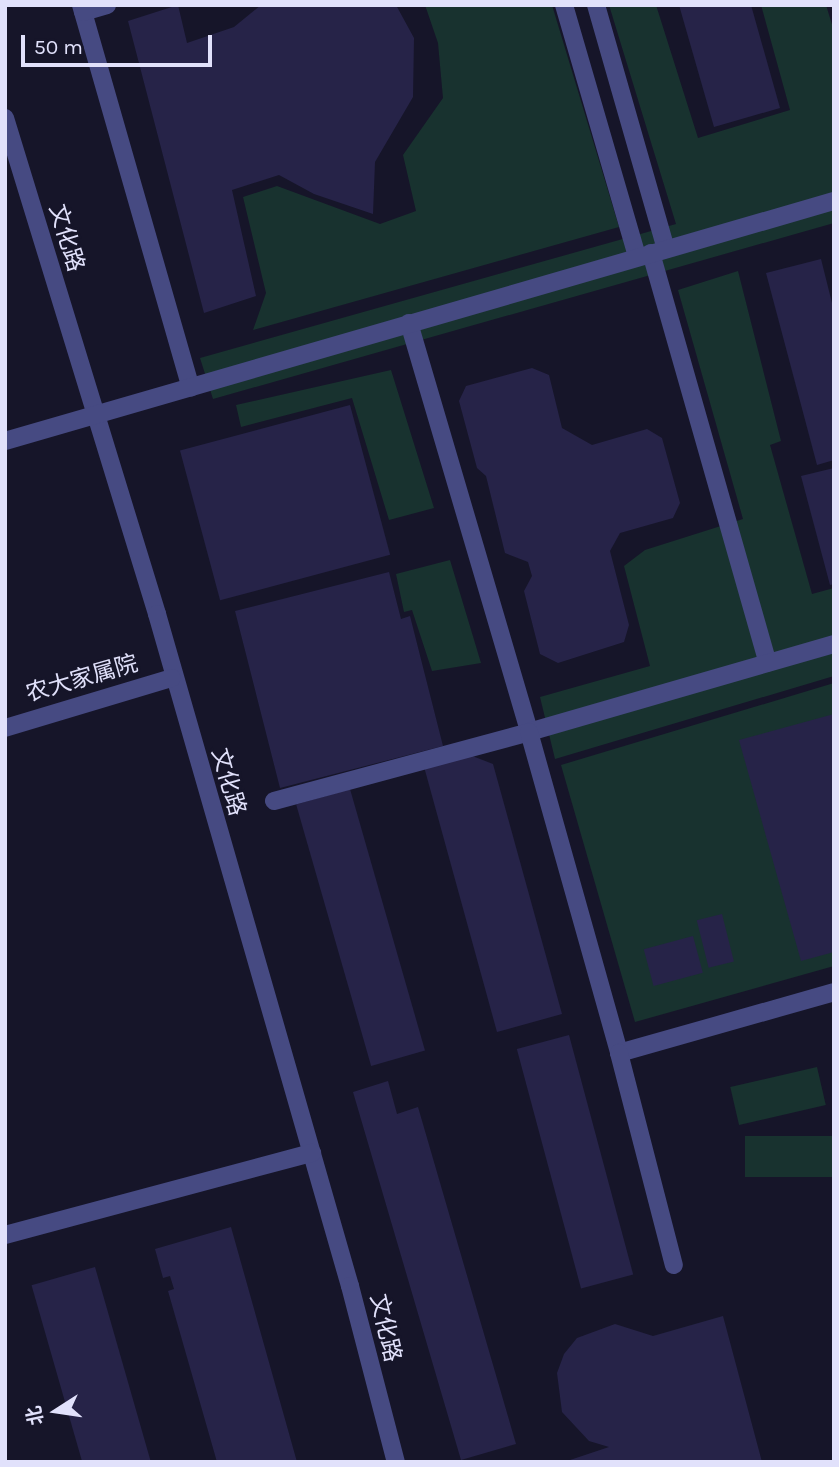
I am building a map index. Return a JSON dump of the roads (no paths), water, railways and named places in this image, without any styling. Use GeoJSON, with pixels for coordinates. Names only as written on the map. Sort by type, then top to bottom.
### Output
{"type":"FeatureCollection","features":[{"type":"Feature","properties":{"kind":"street"},"geometry":{"type":"LineString","coordinates":[[107,5],[82,9],[191,387]]}},
{"type":"Feature","properties":{"kind":"street"},"geometry":{"type":"LineString","coordinates":[[565,5],[651,253],[768,663]]}},
{"type":"Feature","properties":{"kind":"street"},"geometry":{"type":"LineString","coordinates":[[596,5],[651,253]]}},
{"type":"Feature","properties":{"kind":"street","name":"文化路"},"geometry":{"type":"LineString","coordinates":[[5,118],[97,417],[312,1153],[396,1462]]}},
{"type":"Feature","properties":{"kind":"street"},"geometry":{"type":"LineString","coordinates":[[5,441],[97,417],[409,323],[834,201]]}},
{"type":"Feature","properties":{"kind":"street"},"geometry":{"type":"LineString","coordinates":[[409,323],[529,732],[619,1053],[674,1265]]}},
{"type":"Feature","properties":{"kind":"street"},"geometry":{"type":"LineString","coordinates":[[274,801],[529,732],[834,644]]}},
{"type":"Feature","properties":{"kind":"street","name":"农大家属院"},"geometry":{"type":"LineString","coordinates":[[5,727],[173,678]]}},
{"type":"Feature","properties":{"kind":"street"},"geometry":{"type":"LineString","coordinates":[[619,1053],[834,992]]}},
{"type":"Feature","properties":{"kind":"street"},"geometry":{"type":"LineString","coordinates":[[5,1235],[312,1153]]}}]}
